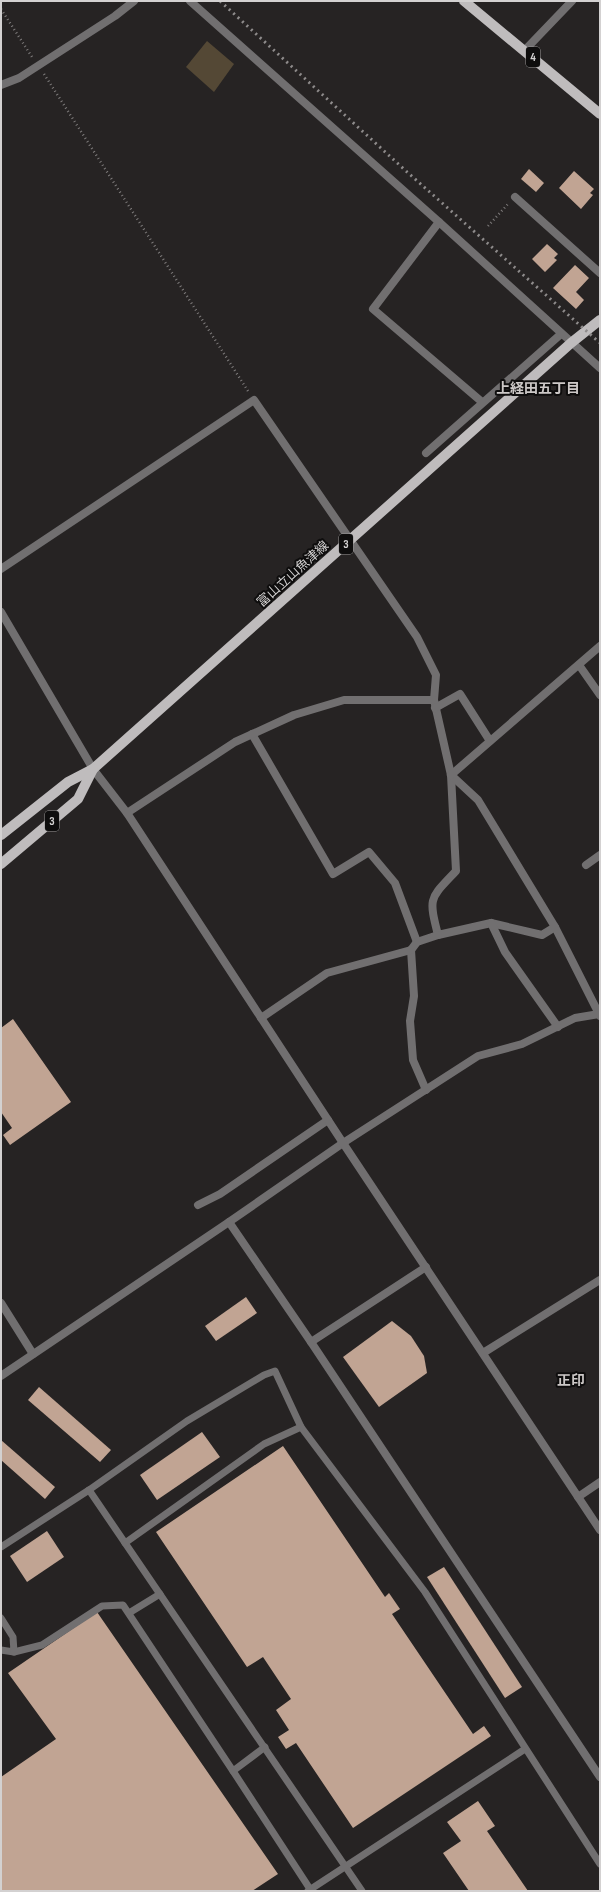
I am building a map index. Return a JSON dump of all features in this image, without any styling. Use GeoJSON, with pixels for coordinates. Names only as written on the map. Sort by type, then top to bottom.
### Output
{"type":"FeatureCollection","features":[{"type":"Feature","properties":{"kind":"main road","name":"4"},"geometry":{"type":"LineString","coordinates":[[464,1],[525,50],[600,114]]}},
{"type":"Feature","properties":{"kind":"main road","name":"富山立山魚津線"},"geometry":{"type":"LineString","coordinates":[[1,836],[68,782],[93,769],[571,343],[600,320]]}},
{"type":"Feature","properties":{"kind":"main road","name":"富山立山魚津線"},"geometry":{"type":"LineString","coordinates":[[1,864],[78,799],[93,769]]}},
{"type":"Feature","properties":{"kind":"street"},"geometry":{"type":"LineString","coordinates":[[1,85],[19,78],[115,16],[134,1]]}},
{"type":"Feature","properties":{"kind":"street"},"geometry":{"type":"LineString","coordinates":[[190,1],[440,222],[600,368]]}},
{"type":"Feature","properties":{"kind":"street"},"geometry":{"type":"LineString","coordinates":[[525,50],[572,1]]}},
{"type":"Feature","properties":{"kind":"street"},"geometry":{"type":"LineString","coordinates":[[515,197],[600,272]]}},
{"type":"Feature","properties":{"kind":"street"},"geometry":{"type":"LineString","coordinates":[[440,222],[373,309],[482,402]]}},
{"type":"Feature","properties":{"kind":"street"},"geometry":{"type":"LineString","coordinates":[[426,453],[482,402],[561,334]]}},
{"type":"Feature","properties":{"kind":"street"},"geometry":{"type":"LineString","coordinates":[[1,569],[254,400],[416,637],[436,675],[435,704],[451,775],[456,871],[433,896],[431,910],[438,935]]}},
{"type":"Feature","properties":{"kind":"street"},"geometry":{"type":"LineString","coordinates":[[1,612],[93,769],[127,813],[343,1143],[600,1530]]}},
{"type":"Feature","properties":{"kind":"street"},"geometry":{"type":"LineString","coordinates":[[451,775],[600,646]]}},
{"type":"Feature","properties":{"kind":"street"},"geometry":{"type":"LineString","coordinates":[[579,665],[600,695]]}},
{"type":"Feature","properties":{"kind":"street"},"geometry":{"type":"LineString","coordinates":[[127,813],[235,742],[294,715],[344,700],[435,704],[460,694],[490,741]]}},
{"type":"Feature","properties":{"kind":"street"},"geometry":{"type":"LineString","coordinates":[[252,734],[332,874],[369,852],[394,883],[417,942]]}},
{"type":"Feature","properties":{"kind":"street"},"geometry":{"type":"LineString","coordinates":[[1,1376],[343,1143],[478,1056],[522,1044],[575,1018],[600,1015],[555,927],[478,800],[451,775]]}},
{"type":"Feature","properties":{"kind":"street"},"geometry":{"type":"LineString","coordinates":[[586,865],[600,855]]}},
{"type":"Feature","properties":{"kind":"street"},"geometry":{"type":"LineString","coordinates":[[261,1018],[327,973],[411,950],[417,942],[438,935],[491,923],[542,935],[555,927]]}},
{"type":"Feature","properties":{"kind":"street"},"geometry":{"type":"LineString","coordinates":[[491,923],[505,952],[558,1027]]}},
{"type":"Feature","properties":{"kind":"street"},"geometry":{"type":"LineString","coordinates":[[411,950],[414,996],[410,1021],[413,1060],[426,1090]]}},
{"type":"Feature","properties":{"kind":"street"},"geometry":{"type":"LineString","coordinates":[[198,1206],[220,1194],[328,1120]]}},
{"type":"Feature","properties":{"kind":"street"},"geometry":{"type":"LineString","coordinates":[[229,1222],[311,1342],[600,1777]]}},
{"type":"Feature","properties":{"kind":"street"},"geometry":{"type":"LineString","coordinates":[[311,1342],[426,1267]]}},
{"type":"Feature","properties":{"kind":"street"},"geometry":{"type":"LineString","coordinates":[[483,1353],[600,1280]]}},
{"type":"Feature","properties":{"kind":"street"},"geometry":{"type":"LineString","coordinates":[[1,1303],[34,1354]]}},
{"type":"Feature","properties":{"kind":"street"},"geometry":{"type":"LineString","coordinates":[[578,1497],[600,1482]]}},
{"type":"Feature","properties":{"kind":"lane"},"geometry":{"type":"LineString","coordinates":[[1,1547],[89,1490],[187,1421],[264,1375],[275,1372],[301,1427],[425,1592],[600,1864]]}},
{"type":"Feature","properties":{"kind":"lane"},"geometry":{"type":"LineString","coordinates":[[125,1543],[264,1444],[301,1427]]}},
{"type":"Feature","properties":{"kind":"lane"},"geometry":{"type":"LineString","coordinates":[[89,1490],[362,1891]]}},
{"type":"Feature","properties":{"kind":"lane"},"geometry":{"type":"LineString","coordinates":[[129,1613],[160,1594]]}},
{"type":"Feature","properties":{"kind":"lane"},"geometry":{"type":"LineString","coordinates":[[1,1650],[14,1652],[42,1644],[102,1606],[123,1605],[309,1890],[525,1749]]}},
{"type":"Feature","properties":{"kind":"lane"},"geometry":{"type":"LineString","coordinates":[[1,1618],[13,1637],[14,1652]]}},
{"type":"Feature","properties":{"kind":"lane"},"geometry":{"type":"LineString","coordinates":[[232,1771],[265,1747]]}},
{"type":"Feature","properties":{"kind":"path"},"geometry":{"type":"LineString","coordinates":[[1,9],[254,400]]}},
{"type":"Feature","properties":{"kind":"path"},"geometry":{"type":"LineString","coordinates":[[488,226],[515,197]]}},
{"type":"Feature","properties":{"kind":"shaded area"},"geometry":{"type":"Polygon","coordinates":[[[207,41],[234,64],[214,92],[186,67],[207,41]]]}},
{"type":"Feature","properties":{"kind":"building"},"geometry":{"type":"Polygon","coordinates":[[[529,169],[544,183],[536,192],[521,179],[529,169]]]}},
{"type":"Feature","properties":{"kind":"building"},"geometry":{"type":"Polygon","coordinates":[[[574,171],[594,189],[590,193],[593,195],[581,209],[559,188],[574,171]]]}},
{"type":"Feature","properties":{"kind":"building"},"geometry":{"type":"Polygon","coordinates":[[[547,244],[558,254],[554,258],[557,260],[545,272],[532,259],[547,244]]]}},
{"type":"Feature","properties":{"kind":"building"},"geometry":{"type":"Polygon","coordinates":[[[575,265],[589,278],[576,292],[584,300],[576,309],[553,288],[575,265]]]}},
{"type":"Feature","properties":{"kind":"building"},"geometry":{"type":"Polygon","coordinates":[[[13,1019],[71,1102],[10,1145],[3,1135],[12,1128],[1,1112],[1,1028],[13,1019]]]}},
{"type":"Feature","properties":{"kind":"building"},"geometry":{"type":"Polygon","coordinates":[[[246,1297],[257,1313],[216,1341],[205,1326],[246,1297]]]}},
{"type":"Feature","properties":{"kind":"building"},"geometry":{"type":"Polygon","coordinates":[[[392,1321],[411,1336],[424,1356],[427,1373],[379,1407],[343,1357],[392,1321]]]}},
{"type":"Feature","properties":{"kind":"building"},"geometry":{"type":"Polygon","coordinates":[[[39,1387],[111,1450],[100,1462],[28,1400],[39,1387]]]}},
{"type":"Feature","properties":{"kind":"building"},"geometry":{"type":"Polygon","coordinates":[[[202,1432],[220,1457],[157,1500],[140,1475],[202,1432]]]}},
{"type":"Feature","properties":{"kind":"building"},"geometry":{"type":"Polygon","coordinates":[[[1,1440],[55,1487],[45,1499],[1,1460],[1,1440]]]}},
{"type":"Feature","properties":{"kind":"building"},"geometry":{"type":"Polygon","coordinates":[[[283,1446],[385,1597],[389,1593],[400,1609],[392,1614],[473,1734],[484,1726],[491,1736],[353,1828],[296,1743],[286,1749],[278,1737],[289,1730],[276,1710],[291,1699],[263,1657],[247,1667],[156,1532],[283,1446]]]}},
{"type":"Feature","properties":{"kind":"building"},"geometry":{"type":"Polygon","coordinates":[[[47,1531],[64,1557],[27,1582],[10,1556],[47,1531]]]}},
{"type":"Feature","properties":{"kind":"building"},"geometry":{"type":"Polygon","coordinates":[[[444,1567],[522,1687],[505,1698],[427,1577],[444,1567]]]}},
{"type":"Feature","properties":{"kind":"building"},"geometry":{"type":"Polygon","coordinates":[[[97,1612],[278,1874],[252,1891],[1,1891],[1,1777],[56,1739],[8,1673],[97,1612]]]}},
{"type":"Feature","properties":{"kind":"building"},"geometry":{"type":"Polygon","coordinates":[[[478,1801],[495,1826],[487,1831],[528,1891],[469,1891],[443,1853],[461,1841],[447,1822],[478,1801]]]}},
{"type":"Feature","properties":{"kind":"railway"},"geometry":{"type":"LineString","coordinates":[[220,1],[406,171],[600,343]]}},
{"type":"Feature","properties":{"kind":"district","name":"上経田五丁目"},"geometry":{"type":"Point","coordinates":[538,388]}},
{"type":"Feature","properties":{"kind":"district","name":"正印"},"geometry":{"type":"Point","coordinates":[571,1380]}}]}
